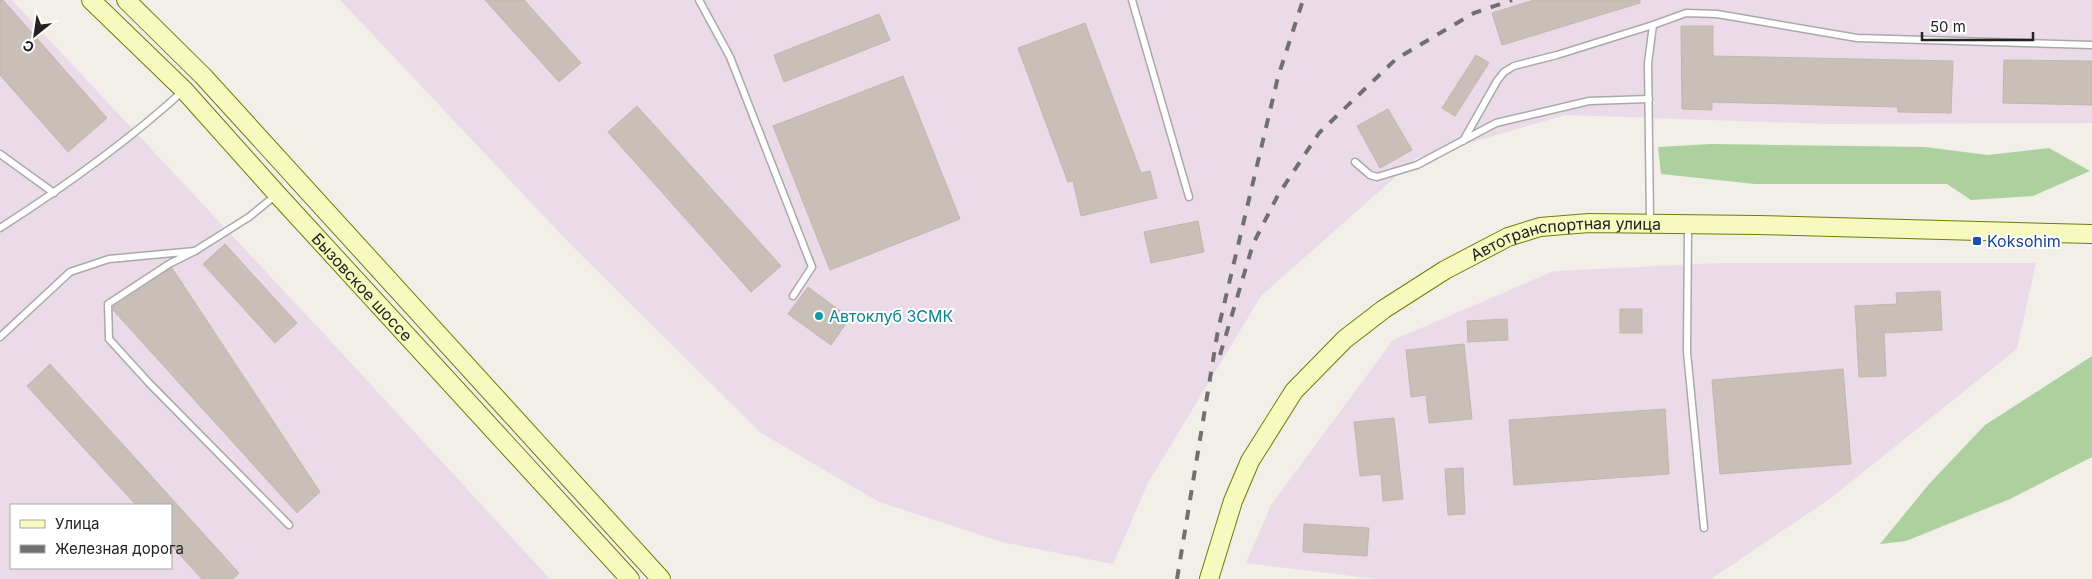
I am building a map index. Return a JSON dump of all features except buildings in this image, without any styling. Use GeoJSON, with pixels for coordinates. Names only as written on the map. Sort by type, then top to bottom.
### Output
{"type":"FeatureCollection","features":[{"type":"Feature","properties":{"kind":"main road","name":"Бызовское шоссе"},"geometry":{"type":"LineString","coordinates":[[90,0],[184,90],[630,579]]}},
{"type":"Feature","properties":{"kind":"main road","name":"Бызовское шоссе"},"geometry":{"type":"LineString","coordinates":[[126,0],[203,76],[661,579]]}},
{"type":"Feature","properties":{"kind":"main road","name":"Автотранспортная улица"},"geometry":{"type":"LineString","coordinates":[[1209,579],[1233,501],[1250,461],[1294,391],[1320,363],[1360,328],[1445,270],[1508,238],[1540,227],[1560,224],[1688,224],[2092,234]]}},
{"type":"Feature","properties":{"kind":"lane"},"geometry":{"type":"LineString","coordinates":[[699,0],[730,57],[812,267],[793,296]]}},
{"type":"Feature","properties":{"kind":"lane"},"geometry":{"type":"LineString","coordinates":[[1132,0],[1189,197]]}},
{"type":"Feature","properties":{"kind":"lane"},"geometry":{"type":"LineString","coordinates":[[1463,141],[1497,81],[1504,72],[1514,66],[1557,56],[1653,26],[1686,13],[1717,14],[1857,38],[2092,45]]}},
{"type":"Feature","properties":{"kind":"lane"},"geometry":{"type":"LineString","coordinates":[[1650,224],[1648,63],[1653,26]]}},
{"type":"Feature","properties":{"kind":"lane"},"geometry":{"type":"LineString","coordinates":[[0,228],[54,193],[156,116],[184,90]]}},
{"type":"Feature","properties":{"kind":"lane"},"geometry":{"type":"LineString","coordinates":[[1355,162],[1370,175],[1377,176],[1418,165],[1496,123],[1589,101],[1649,99]]}},
{"type":"Feature","properties":{"kind":"lane"},"geometry":{"type":"LineString","coordinates":[[0,154],[54,193]]}},
{"type":"Feature","properties":{"kind":"lane"},"geometry":{"type":"LineString","coordinates":[[277,194],[250,218],[170,264],[108,304],[109,339],[149,383],[289,525]]}},
{"type":"Feature","properties":{"kind":"lane"},"geometry":{"type":"LineString","coordinates":[[1688,224],[1687,352],[1704,528]]}},
{"type":"Feature","properties":{"kind":"lane"},"geometry":{"type":"LineString","coordinates":[[0,337],[70,272],[109,259],[195,251]]}},
{"type":"Feature","properties":{"kind":"shaded area"},"geometry":{"type":"Polygon","coordinates":[[[0,0],[12,0],[550,579],[0,579],[0,0]]]}},
{"type":"Feature","properties":{"kind":"shaded area"},"geometry":{"type":"Polygon","coordinates":[[[340,0],[2092,0],[2092,123],[1827,124],[1566,115],[1417,158],[1261,296],[1148,483],[1113,564],[1002,542],[879,502],[761,433],[572,246],[340,0]]]}},
{"type":"Feature","properties":{"kind":"shaded area"},"geometry":{"type":"Polygon","coordinates":[[[1721,263],[2036,263],[2017,349],[1831,498],[1711,579],[1376,579],[1246,563],[1271,505],[1393,340],[1554,271],[1721,263]]]}},
{"type":"Feature","properties":{"kind":"green space"},"geometry":{"type":"Polygon","coordinates":[[[1712,144],[1925,147],[1988,155],[2049,148],[2090,171],[2033,196],[1971,200],[1947,184],[1755,184],[1661,174],[1658,147],[1712,144]]]}},
{"type":"Feature","properties":{"kind":"green space"},"geometry":{"type":"Polygon","coordinates":[[[2092,356],[2092,457],[2010,499],[1906,541],[1880,544],[1929,484],[1985,425],[2092,356]]]}},
{"type":"Feature","properties":{"kind":"railway"},"geometry":{"type":"LineString","coordinates":[[1177,579],[1218,330],[1278,77],[1303,0]]}},
{"type":"Feature","properties":{"kind":"railway"},"geometry":{"type":"LineString","coordinates":[[1220,355],[1253,244],[1278,195],[1319,133],[1396,59],[1474,13],[1512,0]]}},
{"type":"Feature","properties":{"kind":"place","name":"Koksohim"},"geometry":{"type":"Point","coordinates":[1977,241]}},
{"type":"Feature","properties":{"kind":"place","name":"Автоклуб ЗСМК"},"geometry":{"type":"Point","coordinates":[819,316]}}]}
